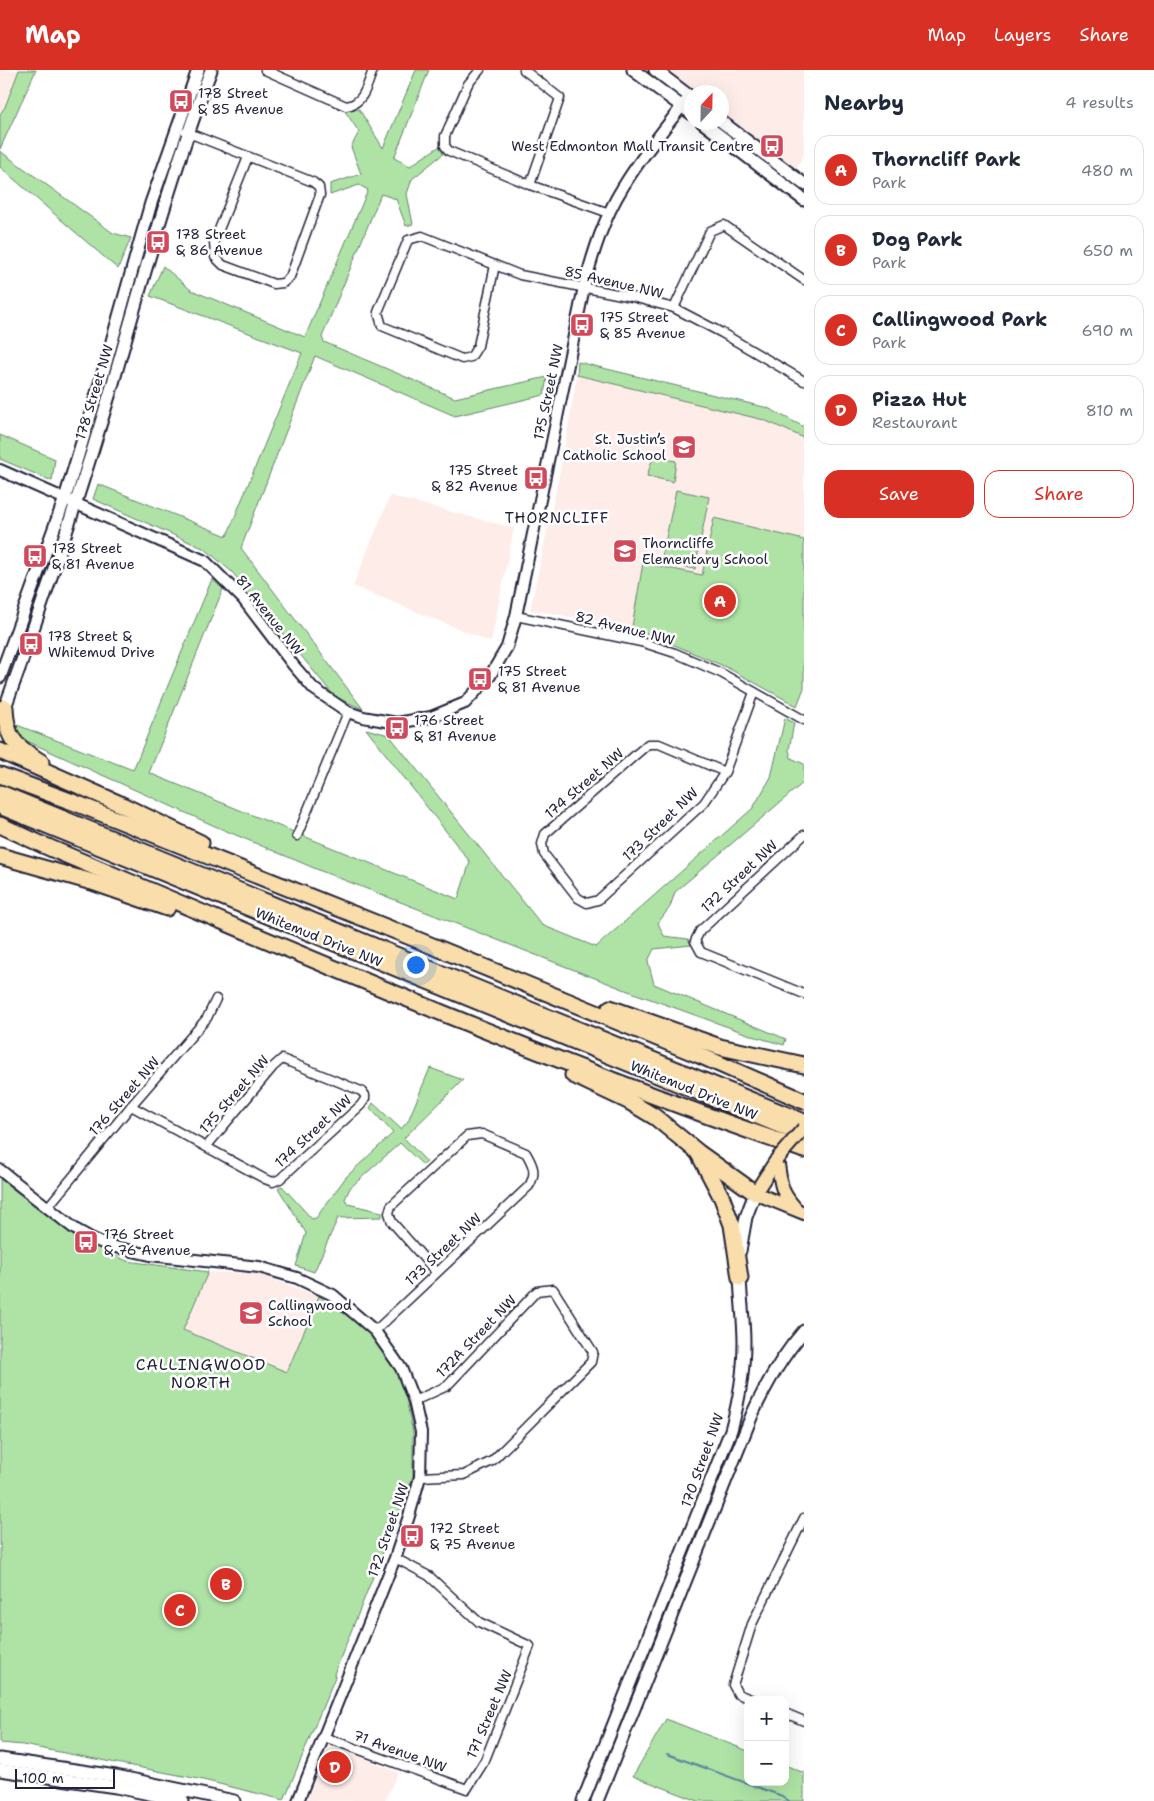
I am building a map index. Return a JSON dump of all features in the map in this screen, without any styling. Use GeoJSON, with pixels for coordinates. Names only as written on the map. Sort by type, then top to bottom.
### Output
{"type":"FeatureCollection","features":[{"type":"Feature","properties":{"kind":"highway"},"geometry":{"type":"LineString","coordinates":[[3,714],[8,732],[16,743],[39,761],[83,787]]}},
{"type":"Feature","properties":{"kind":"highway"},"geometry":{"type":"LineString","coordinates":[[0,751],[83,787],[352,914]]}},
{"type":"Feature","properties":{"kind":"highway"},"geometry":{"type":"LineString","coordinates":[[0,775],[194,849],[513,978],[749,1076],[804,1101]]}},
{"type":"Feature","properties":{"kind":"highway","name":"Whitemud Drive NW"},"geometry":{"type":"LineString","coordinates":[[0,793],[804,1122]]}},
{"type":"Feature","properties":{"kind":"highway","name":"Whitemud Drive NW"},"geometry":{"type":"LineString","coordinates":[[0,806],[804,1135]]}},
{"type":"Feature","properties":{"kind":"highway"},"geometry":{"type":"LineString","coordinates":[[0,825],[308,958],[471,1024],[652,1096],[804,1150]]}},
{"type":"Feature","properties":{"kind":"highway"},"geometry":{"type":"LineString","coordinates":[[0,856],[92,882],[308,958]]}},
{"type":"Feature","properties":{"kind":"highway"},"geometry":{"type":"LineString","coordinates":[[513,978],[558,989],[720,1047],[804,1065]]}},
{"type":"Feature","properties":{"kind":"highway"},"geometry":{"type":"LineString","coordinates":[[471,1024],[630,1102],[655,1117],[699,1153],[755,1193]]}},
{"type":"Feature","properties":{"kind":"highway"},"geometry":{"type":"LineString","coordinates":[[767,1056],[804,1059]]}},
{"type":"Feature","properties":{"kind":"highway"},"geometry":{"type":"LineString","coordinates":[[699,1153],[722,1198],[732,1225],[740,1278]]}},
{"type":"Feature","properties":{"kind":"main road","name":"178 Street NW"},"geometry":{"type":"LineString","coordinates":[[0,677],[70,500],[112,384],[161,214],[198,70]]}},
{"type":"Feature","properties":{"kind":"main road","name":"178 Street NW"},"geometry":{"type":"LineString","coordinates":[[182,131],[211,70]]}},
{"type":"Feature","properties":{"kind":"main road"},"geometry":{"type":"LineString","coordinates":[[633,70],[684,109]]}},
{"type":"Feature","properties":{"kind":"main road"},"geometry":{"type":"LineString","coordinates":[[655,70],[684,93]]}},
{"type":"Feature","properties":{"kind":"main road"},"geometry":{"type":"LineString","coordinates":[[729,127],[804,184]]}},
{"type":"Feature","properties":{"kind":"main road"},"geometry":{"type":"LineString","coordinates":[[712,130],[804,200]]}},
{"type":"Feature","properties":{"kind":"main road","name":"178 Street NW"},"geometry":{"type":"LineString","coordinates":[[3,714],[70,500]]}},
{"type":"Feature","properties":{"kind":"main road","name":"170 Street NW"},"geometry":{"type":"LineString","coordinates":[[582,1801],[731,1430],[739,1401],[743,1371],[744,1340],[740,1278],[741,1237],[746,1217],[755,1193],[777,1159],[804,1128]]}},
{"type":"Feature","properties":{"kind":"main road"},"geometry":{"type":"LineString","coordinates":[[777,1159],[780,1186],[784,1195],[801,1212]]}},
{"type":"Feature","properties":{"kind":"main road"},"geometry":{"type":"LineString","coordinates":[[755,1193],[801,1212]]}},
{"type":"Feature","properties":{"kind":"main road","name":"170 Street NW"},"geometry":{"type":"LineString","coordinates":[[597,1801],[756,1406],[774,1372],[792,1344],[804,1331]]}},
{"type":"Feature","properties":{"kind":"main road"},"geometry":{"type":"LineString","coordinates":[[0,1759],[116,1776],[234,1801]]}},
{"type":"Feature","properties":{"kind":"main road"},"geometry":{"type":"LineString","coordinates":[[0,1770],[116,1787],[183,1801]]}},
{"type":"Feature","properties":{"kind":"street"},"geometry":{"type":"LineString","coordinates":[[265,70],[282,73],[346,106],[354,105],[360,100],[373,70]]}},
{"type":"Feature","properties":{"kind":"street"},"geometry":{"type":"LineString","coordinates":[[480,70],[468,84],[445,136],[445,146],[450,152],[530,185],[609,213]]}},
{"type":"Feature","properties":{"kind":"street"},"geometry":{"type":"LineString","coordinates":[[524,70],[560,98],[530,185]]}},
{"type":"Feature","properties":{"kind":"street","name":"175 Street NW"},"geometry":{"type":"LineString","coordinates":[[464,703],[490,676],[507,647],[516,616],[584,287],[594,250],[609,213],[631,174],[684,104]]}},
{"type":"Feature","properties":{"kind":"street"},"geometry":{"type":"LineString","coordinates":[[182,131],[313,182],[319,187],[320,195],[290,278],[283,283],[274,284],[223,265],[215,257],[214,242],[248,157]]}},
{"type":"Feature","properties":{"kind":"street"},"geometry":{"type":"LineString","coordinates":[[674,308],[710,231],[724,225],[804,280]]}},
{"type":"Feature","properties":{"kind":"street","name":"85 Avenue NW"},"geometry":{"type":"LineString","coordinates":[[496,265],[478,346],[471,357],[462,358],[382,326],[378,312],[408,240],[422,236],[496,265],[520,275],[584,287],[674,308],[722,333],[804,381]]}},
{"type":"Feature","properties":{"kind":"street","name":"81 Avenue NW"},"geometry":{"type":"LineString","coordinates":[[0,470],[205,561],[243,599],[294,666],[314,688],[348,712],[370,719],[397,723],[431,717],[464,703]]}},
{"type":"Feature","properties":{"kind":"street","name":"82 Avenue NW"},"geometry":{"type":"LineString","coordinates":[[516,616],[641,642],[676,653],[721,673],[804,720]]}},
{"type":"Feature","properties":{"kind":"street","name":"173 Street NW"},"geometry":{"type":"LineString","coordinates":[[587,903],[598,900],[704,803],[725,772],[754,692]]}},
{"type":"Feature","properties":{"kind":"street"},"geometry":{"type":"LineString","coordinates":[[297,836],[348,712]]}},
{"type":"Feature","properties":{"kind":"street","name":"174 Street NW"},"geometry":{"type":"LineString","coordinates":[[587,903],[578,898],[544,854],[542,844],[545,834],[648,744],[658,744],[725,772]]}},
{"type":"Feature","properties":{"kind":"street","name":"172 Street NW"},"geometry":{"type":"LineString","coordinates":[[804,835],[700,931],[696,941],[701,952],[804,994]]}},
{"type":"Feature","properties":{"kind":"street","name":"176 Street NW"},"geometry":{"type":"LineString","coordinates":[[47,1208],[207,1018],[216,998]]}},
{"type":"Feature","properties":{"kind":"street","name":"175 Street NW"},"geometry":{"type":"LineString","coordinates":[[206,1147],[273,1067],[282,1059]]}},
{"type":"Feature","properties":{"kind":"street","name":"174 Street NW"},"geometry":{"type":"LineString","coordinates":[[206,1147],[273,1182],[280,1179],[361,1105],[365,1099],[365,1095],[360,1090],[282,1059]]}},
{"type":"Feature","properties":{"kind":"street"},"geometry":{"type":"LineString","coordinates":[[131,1106],[206,1147]]}},
{"type":"Feature","properties":{"kind":"street","name":"173 Street NW"},"geometry":{"type":"LineString","coordinates":[[375,1331],[529,1186],[533,1180],[534,1170],[526,1153],[482,1134],[468,1136],[394,1203],[389,1210],[389,1217],[395,1227],[436,1272]]}},
{"type":"Feature","properties":{"kind":"street"},"geometry":{"type":"LineString","coordinates":[[0,1170],[47,1208],[85,1235],[100,1242],[124,1250],[150,1255],[259,1267],[298,1278],[333,1295],[375,1331],[401,1368],[414,1401],[421,1432],[420,1478]]}},
{"type":"Feature","properties":{"kind":"street","name":"172A Street NW"},"geometry":{"type":"LineString","coordinates":[[414,1401],[447,1386],[537,1291],[553,1289],[594,1352]]}},
{"type":"Feature","properties":{"kind":"street","name":"172 Street NW"},"geometry":{"type":"LineString","coordinates":[[298,1801],[395,1558],[420,1478],[464,1476],[492,1461],[591,1362],[594,1352]]}},
{"type":"Feature","properties":{"kind":"street"},"geometry":{"type":"LineString","coordinates":[[744,1696],[738,1694],[733,1685],[752,1624],[802,1528],[804,1518]]}},
{"type":"Feature","properties":{"kind":"street","name":"171 Street NW"},"geometry":{"type":"LineString","coordinates":[[395,1558],[429,1576],[479,1622],[530,1646],[485,1760],[467,1788]]}},
{"type":"Feature","properties":{"kind":"street"},"geometry":{"type":"LineString","coordinates":[[789,1714],[804,1720]]}},
{"type":"Feature","properties":{"kind":"street","name":"71 Avenue NW"},"geometry":{"type":"LineString","coordinates":[[324,1737],[467,1788]]}},
{"type":"Feature","properties":{"kind":"shaded area"},"geometry":{"type":"Polygon","coordinates":[[[0,70],[19,70],[5,107],[0,114],[0,70]]]}},
{"type":"Feature","properties":{"kind":"shaded area"},"geometry":{"type":"Polygon","coordinates":[[[668,70],[804,70],[804,155],[795,171],[729,117],[729,85],[688,85],[668,70]]]}},
{"type":"Feature","properties":{"kind":"shaded area"},"geometry":{"type":"Polygon","coordinates":[[[577,375],[764,420],[804,438],[804,540],[714,518],[702,575],[643,563],[632,627],[530,610],[563,457],[577,375]]]}},
{"type":"Feature","properties":{"kind":"shaded area"},"geometry":{"type":"Polygon","coordinates":[[[390,496],[514,528],[491,642],[353,586],[390,496]]]}},
{"type":"Feature","properties":{"kind":"shaded area","name":"Callingwood School"},"geometry":{"type":"Polygon","coordinates":[[[208,1272],[258,1274],[319,1296],[288,1372],[183,1330],[208,1272]]]}},
{"type":"Feature","properties":{"kind":"shaded area"},"geometry":{"type":"Polygon","coordinates":[[[330,1746],[398,1772],[385,1801],[306,1801],[330,1746]]]}},
{"type":"Feature","properties":{"kind":"green space"},"geometry":{"type":"Polygon","coordinates":[[[19,70],[36,70],[0,149],[0,114],[5,107],[19,70]]]}},
{"type":"Feature","properties":{"kind":"green space"},"geometry":{"type":"Polygon","coordinates":[[[416,70],[429,70],[394,158],[410,166],[440,146],[443,154],[412,179],[407,194],[413,224],[406,226],[396,199],[381,194],[322,337],[324,342],[455,398],[547,377],[544,395],[455,416],[315,356],[241,548],[363,709],[335,697],[232,572],[205,549],[93,499],[98,484],[227,536],[302,353],[150,296],[163,266],[191,290],[305,337],[368,190],[359,185],[330,195],[330,184],[361,174],[351,147],[359,132],[345,111],[359,109],[383,148],[416,70]]]}},
{"type":"Feature","properties":{"kind":"green space"},"geometry":{"type":"Polygon","coordinates":[[[0,151],[113,233],[131,238],[118,269],[0,167],[0,151]]]}},
{"type":"Feature","properties":{"kind":"green space"},"geometry":{"type":"Polygon","coordinates":[[[578,362],[768,408],[804,427],[804,438],[764,420],[577,375],[578,362]]]}},
{"type":"Feature","properties":{"kind":"green space"},"geometry":{"type":"Polygon","coordinates":[[[0,435],[55,459],[52,481],[0,459],[0,435]]]}},
{"type":"Feature","properties":{"kind":"green space"},"geometry":{"type":"Polygon","coordinates":[[[653,457],[676,461],[673,482],[647,476],[653,457]]]}},
{"type":"Feature","properties":{"kind":"green space"},"geometry":{"type":"Polygon","coordinates":[[[676,490],[709,497],[695,569],[661,562],[676,490]]]}},
{"type":"Feature","properties":{"kind":"green space"},"geometry":{"type":"Polygon","coordinates":[[[714,518],[804,540],[804,688],[797,706],[726,667],[632,627],[643,563],[702,575],[714,518]]]}},
{"type":"Feature","properties":{"kind":"green space"},"geometry":{"type":"Polygon","coordinates":[[[212,579],[223,589],[149,773],[458,899],[470,862],[366,729],[389,735],[542,925],[596,947],[753,808],[771,777],[785,718],[794,723],[789,750],[791,758],[804,764],[804,782],[675,892],[670,907],[658,923],[664,936],[688,939],[691,945],[654,949],[648,961],[654,984],[786,1039],[784,1045],[756,1037],[628,991],[321,871],[217,827],[18,737],[17,725],[133,770],[212,579]]]}},
{"type":"Feature","properties":{"kind":"green space"},"geometry":{"type":"Polygon","coordinates":[[[430,1068],[463,1080],[404,1138],[427,1162],[423,1165],[400,1143],[350,1188],[345,1199],[348,1204],[382,1212],[382,1217],[338,1218],[314,1272],[296,1266],[306,1233],[278,1188],[282,1186],[312,1219],[316,1218],[346,1177],[393,1133],[370,1108],[373,1103],[401,1129],[408,1121],[430,1068]]]}},
{"type":"Feature","properties":{"kind":"green space"},"geometry":{"type":"Polygon","coordinates":[[[0,1179],[76,1238],[127,1261],[208,1272],[183,1330],[287,1372],[319,1296],[369,1331],[402,1378],[413,1433],[413,1477],[334,1674],[335,1677],[284,1800],[199,1779],[23,1745],[0,1743],[0,1179]]]}},
{"type":"Feature","properties":{"kind":"green space"},"geometry":{"type":"Polygon","coordinates":[[[666,1719],[744,1749],[744,1786],[789,1786],[789,1767],[804,1773],[804,1801],[698,1801],[633,1776],[666,1719]]]}},
{"type":"Feature","properties":{"kind":"waterway"},"geometry":{"type":"LineString","coordinates":[[667,1754],[782,1796],[789,1801]]}},
{"type":"Feature","properties":{"kind":"place","name":"178 Street & 85 Avenue"},"geometry":{"type":"Point","coordinates":[181,101]}},
{"type":"Feature","properties":{"kind":"place","name":"West Edmonton Mall Transit Centre"},"geometry":{"type":"Point","coordinates":[772,146]}},
{"type":"Feature","properties":{"kind":"place","name":"178 Street & 86 Avenue"},"geometry":{"type":"Point","coordinates":[158,242]}},
{"type":"Feature","properties":{"kind":"place","name":"175 Street & 85 Avenue"},"geometry":{"type":"Point","coordinates":[582,325]}},
{"type":"Feature","properties":{"kind":"place","name":"St. Justin’s Catholic School"},"geometry":{"type":"Point","coordinates":[684,447]}},
{"type":"Feature","properties":{"kind":"place","name":"175 Street & 82 Avenue"},"geometry":{"type":"Point","coordinates":[536,478]}},
{"type":"Feature","properties":{"kind":"place","name":"Thorncliffe Elementary School"},"geometry":{"type":"Point","coordinates":[625,551]}},
{"type":"Feature","properties":{"kind":"place","name":"178 Street & 81 Avenue"},"geometry":{"type":"Point","coordinates":[35,556]}},
{"type":"Feature","properties":{"kind":"place","name":"Thorncliff Park"},"geometry":{"type":"Point","coordinates":[720,601]}},
{"type":"Feature","properties":{"kind":"place","name":"178 Street & Whitemud Drive"},"geometry":{"type":"Point","coordinates":[31,644]}},
{"type":"Feature","properties":{"kind":"place","name":"175 Street & 81 Avenue"},"geometry":{"type":"Point","coordinates":[480,679]}},
{"type":"Feature","properties":{"kind":"place","name":"176 Street & 81 Avenue"},"geometry":{"type":"Point","coordinates":[397,728]}},
{"type":"Feature","properties":{"kind":"place","name":"176 Street & 76 Avenue"},"geometry":{"type":"Point","coordinates":[86,1242]}},
{"type":"Feature","properties":{"kind":"place","name":"Callingwood School"},"geometry":{"type":"Point","coordinates":[251,1313]}},
{"type":"Feature","properties":{"kind":"place","name":"172 Street & 75 Avenue"},"geometry":{"type":"Point","coordinates":[412,1536]}},
{"type":"Feature","properties":{"kind":"place","name":"Dog Park"},"geometry":{"type":"Point","coordinates":[226,1584]}},
{"type":"Feature","properties":{"kind":"place","name":"Callingwood Park"},"geometry":{"type":"Point","coordinates":[180,1610]}},
{"type":"Feature","properties":{"kind":"place","name":"Pizza Hut"},"geometry":{"type":"Point","coordinates":[335,1767]}},
{"type":"Feature","properties":{"kind":"district","name":"THORNCLIFF"},"geometry":{"type":"Point","coordinates":[557,518]}},
{"type":"Feature","properties":{"kind":"district","name":"CALLINGWOOD NORTH"},"geometry":{"type":"Point","coordinates":[201,1373]}}]}
